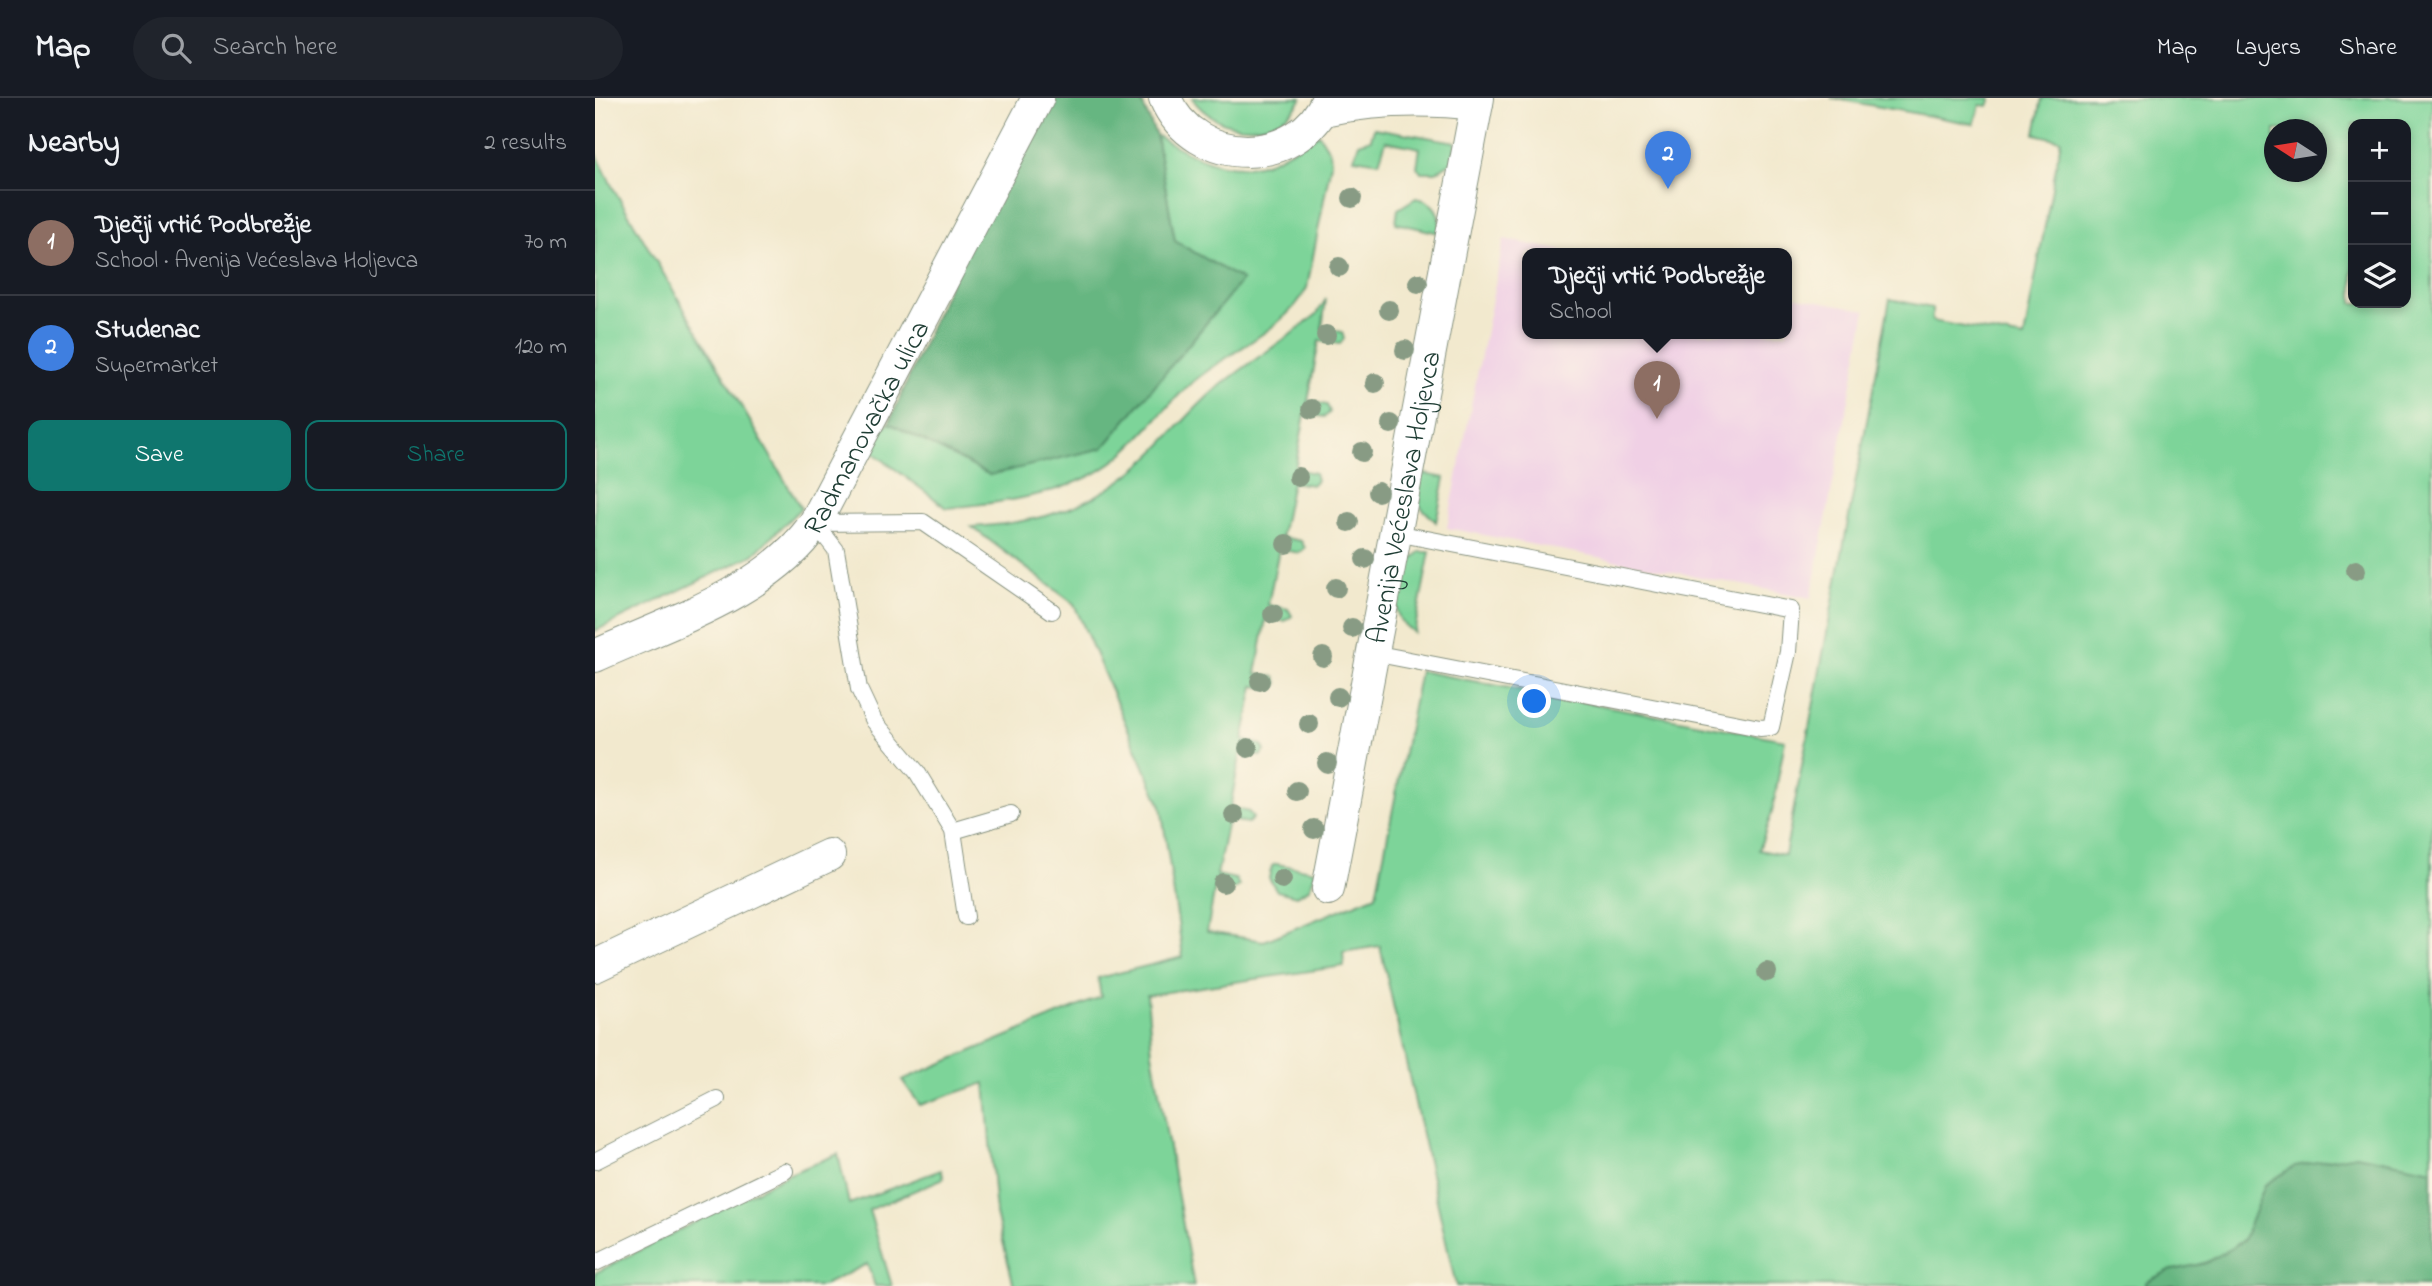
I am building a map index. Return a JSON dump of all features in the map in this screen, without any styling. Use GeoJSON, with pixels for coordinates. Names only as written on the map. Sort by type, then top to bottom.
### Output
{"type":"FeatureCollection","features":[{"type":"Feature","properties":{"kind":"street","name":"Radmanovačka ulica"},"geometry":{"type":"LineString","coordinates":[[595,656],[738,590],[801,545],[1038,98]]}},
{"type":"Feature","properties":{"kind":"street"},"geometry":{"type":"LineString","coordinates":[[1165,98],[1170,110],[1190,133],[1217,148],[1247,153],[1276,148],[1303,133],[1325,104]]}},
{"type":"Feature","properties":{"kind":"street","name":"Avenija Većeslava Holjevca"},"geometry":{"type":"LineString","coordinates":[[1325,104],[1377,99],[1444,98],[1478,101],[1328,888]]}},
{"type":"Feature","properties":{"kind":"street"},"geometry":{"type":"LineString","coordinates":[[595,966],[829,855]]}},
{"type":"Feature","properties":{"kind":"lane"},"geometry":{"type":"LineString","coordinates":[[815,523],[923,522],[1052,611]]}},
{"type":"Feature","properties":{"kind":"lane"},"geometry":{"type":"LineString","coordinates":[[815,523],[836,550],[859,689],[874,721],[916,772],[953,831],[966,917]]}},
{"type":"Feature","properties":{"kind":"lane"},"geometry":{"type":"LineString","coordinates":[[1373,653],[1760,728],[1771,727],[1788,652],[1791,610],[1396,533]]}},
{"type":"Feature","properties":{"kind":"lane"},"geometry":{"type":"LineString","coordinates":[[953,831],[1010,814]]}},
{"type":"Feature","properties":{"kind":"lane"},"geometry":{"type":"LineString","coordinates":[[595,1161],[717,1099]]}},
{"type":"Feature","properties":{"kind":"lane"},"geometry":{"type":"LineString","coordinates":[[595,1263],[785,1171]]}},
{"type":"Feature","properties":{"kind":"shaded area"},"geometry":{"type":"Polygon","coordinates":[[[1504,239],[1549,248],[1522,248],[1522,339],[1792,339],[1792,296],[1866,310],[1811,598],[1447,528],[1504,239]]]}},
{"type":"Feature","properties":{"kind":"green space"},"geometry":{"type":"Polygon","coordinates":[[[1050,98],[1140,98],[1156,135],[1175,241],[1242,280],[1103,448],[990,475],[889,423],[978,219],[1050,98]]]}},
{"type":"Feature","properties":{"kind":"green space"},"geometry":{"type":"Polygon","coordinates":[[[1192,98],[1302,98],[1291,111],[1278,120],[1263,126],[1247,127],[1216,119],[1192,98]]]}},
{"type":"Feature","properties":{"kind":"green space"},"geometry":{"type":"Polygon","coordinates":[[[1831,98],[1991,98],[1988,106],[1980,105],[1974,124],[1831,98]]]}},
{"type":"Feature","properties":{"kind":"green space"},"geometry":{"type":"Polygon","coordinates":[[[2042,98],[2432,98],[2432,1170],[2356,1155],[2265,1185],[2252,1223],[2242,1241],[2221,1256],[2159,1277],[2147,1282],[2146,1286],[1456,1286],[1380,946],[1343,952],[1344,966],[1147,995],[1152,1053],[1194,1286],[1014,1286],[996,1214],[985,1083],[920,1105],[902,1080],[1101,997],[1098,978],[1183,957],[1161,806],[1074,604],[972,527],[1044,516],[1087,501],[1107,489],[1147,459],[1215,390],[1317,314],[1326,299],[1322,328],[1342,332],[1344,339],[1340,344],[1319,341],[1308,401],[1327,405],[1330,412],[1325,417],[1305,414],[1295,469],[1315,473],[1317,480],[1312,485],[1292,482],[1281,537],[1301,541],[1305,548],[1299,553],[1279,549],[1268,605],[1288,609],[1292,616],[1285,621],[1266,618],[1256,673],[1276,677],[1278,684],[1273,689],[1254,686],[1243,740],[1262,745],[1265,751],[1260,756],[1241,752],[1230,807],[1249,812],[1253,818],[1248,823],[1228,820],[1217,875],[1236,879],[1239,886],[1233,890],[1215,887],[1207,932],[1264,941],[1376,895],[1420,671],[1785,740],[1772,812],[1759,850],[1785,855],[1890,299],[1932,308],[1932,321],[2024,338],[2061,140],[2035,134],[2042,98]]]}},
{"type":"Feature","properties":{"kind":"green space"},"geometry":{"type":"Polygon","coordinates":[[[1374,128],[1456,142],[1452,162],[1436,172],[1421,172],[1417,167],[1420,148],[1386,141],[1379,162],[1354,158],[1359,143],[1371,139],[1374,128]]]}},
{"type":"Feature","properties":{"kind":"green space"},"geometry":{"type":"Polygon","coordinates":[[[1319,134],[1330,152],[1331,163],[1307,288],[1284,317],[1201,375],[1129,448],[1102,469],[1071,484],[1037,495],[947,508],[863,445],[889,423],[990,475],[1242,280],[1175,241],[1156,135],[1194,156],[1236,167],[1265,163],[1319,134]]]}},
{"type":"Feature","properties":{"kind":"green space"},"geometry":{"type":"Polygon","coordinates":[[[595,151],[612,186],[801,508],[753,555],[595,631],[595,151]]]}},
{"type":"Feature","properties":{"kind":"green space"},"geometry":{"type":"Polygon","coordinates":[[[1416,198],[1428,202],[1436,210],[1439,233],[1396,223],[1398,209],[1416,198]]]}},
{"type":"Feature","properties":{"kind":"green space"},"geometry":{"type":"Polygon","coordinates":[[[1420,473],[1445,478],[1436,522],[1420,506],[1420,473]]]}},
{"type":"Feature","properties":{"kind":"green space"},"geometry":{"type":"Polygon","coordinates":[[[1420,552],[1430,552],[1414,633],[1400,619],[1397,600],[1404,573],[1420,552]]]}},
{"type":"Feature","properties":{"kind":"green space"},"geometry":{"type":"Polygon","coordinates":[[[1276,864],[1316,871],[1309,889],[1296,896],[1277,891],[1269,878],[1272,866],[1276,864]]]}},
{"type":"Feature","properties":{"kind":"green space"},"geometry":{"type":"Polygon","coordinates":[[[838,1154],[849,1204],[941,1170],[944,1178],[869,1210],[892,1286],[875,1286],[867,1264],[822,1286],[595,1286],[595,1273],[787,1175],[838,1154]]]}},
{"type":"Feature","properties":{"kind":"green space"},"geometry":{"type":"Polygon","coordinates":[[[2356,1155],[2432,1170],[2432,1286],[2146,1286],[2146,1282],[2168,1271],[2206,1263],[2243,1241],[2265,1185],[2295,1166],[2356,1155]]]}},
{"type":"Feature","properties":{"kind":"place","name":"Studenac"},"geometry":{"type":"Point","coordinates":[1668,189]}},
{"type":"Feature","properties":{"kind":"place","name":"Dječji vrtić Podbrežje"},"geometry":{"type":"Point","coordinates":[1657,419]}}]}
